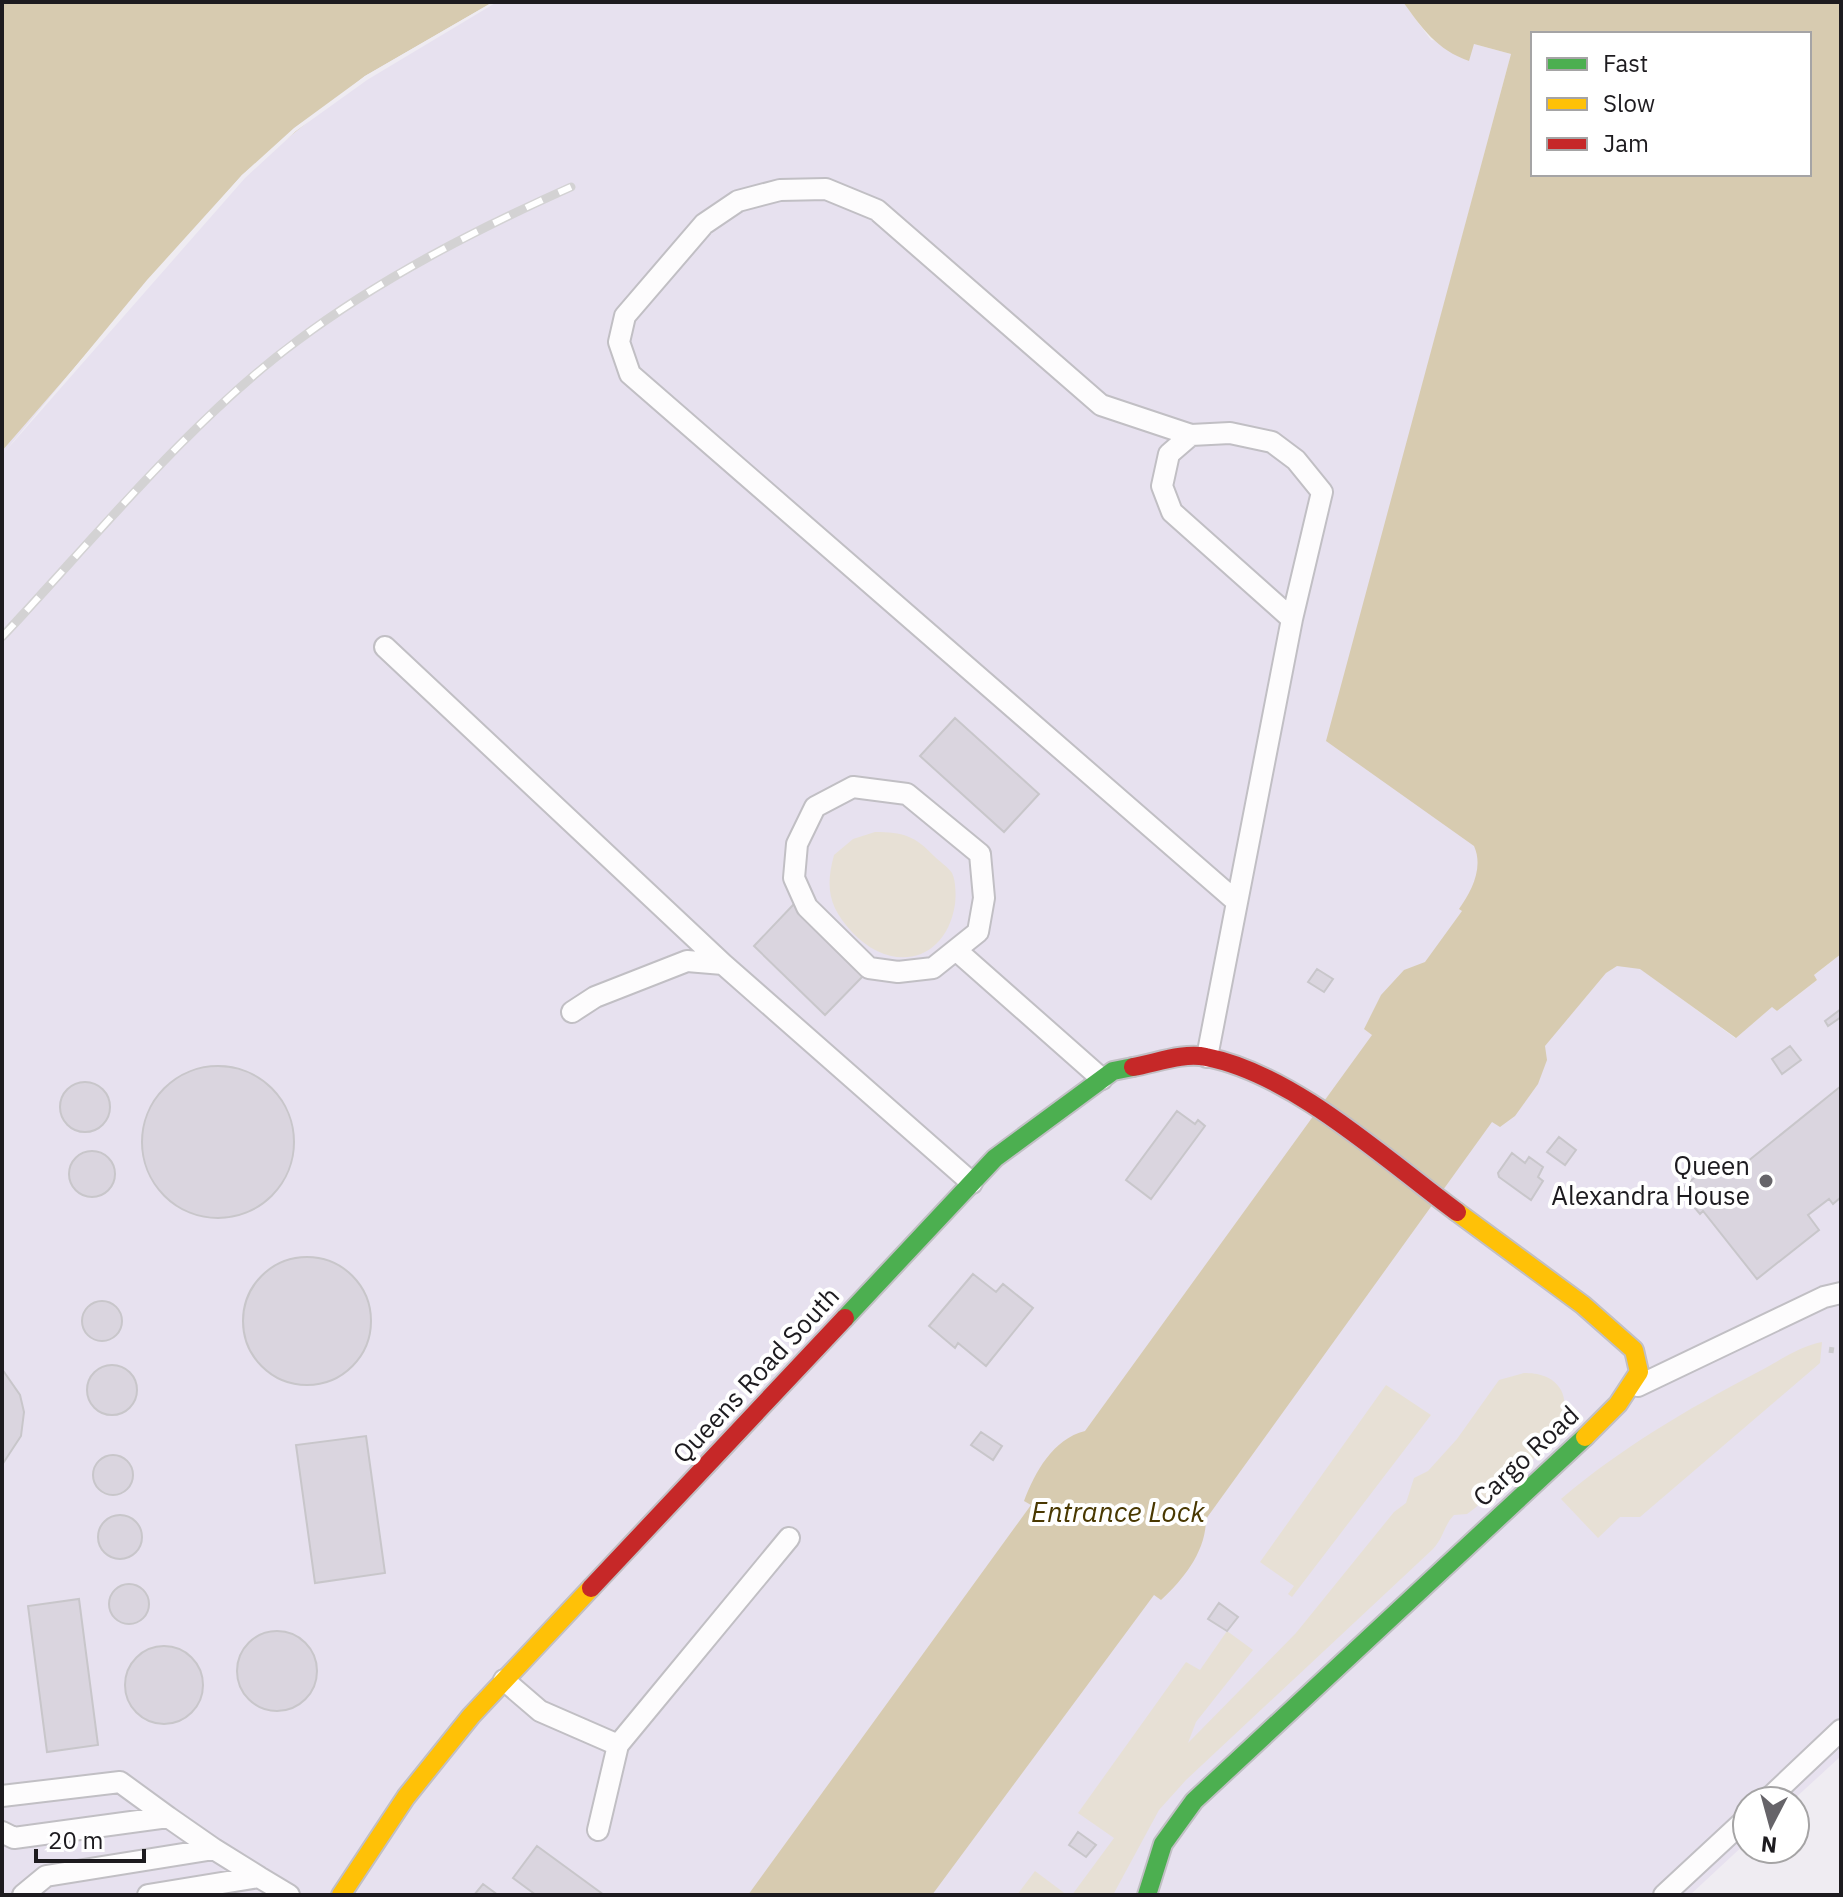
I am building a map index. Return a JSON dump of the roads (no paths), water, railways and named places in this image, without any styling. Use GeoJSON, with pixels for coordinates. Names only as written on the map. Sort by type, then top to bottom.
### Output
{"type":"FeatureCollection","features":[{"type":"Feature","properties":{"kind":"street","name":"Queens Road South"},"geometry":{"type":"LineString","coordinates":[[341,1895],[406,1797],[504,1680],[995,1158],[1113,1071],[1191,1056],[1207,1057],[1286,1086],[1583,1305],[1634,1350],[1639,1372],[1630,1389]]}},
{"type":"Feature","properties":{"kind":"street","name":"Cargo Road"},"geometry":{"type":"LineString","coordinates":[[1147,1895],[1163,1844],[1194,1801],[1591,1431],[1630,1389]]}},
{"type":"Feature","properties":{"kind":"lane"},"geometry":{"type":"LineString","coordinates":[[1207,1057],[1292,619],[1322,492],[1296,460],[1272,442],[1230,433],[1191,435],[1101,405],[877,210],[826,189],[780,190],[738,201],[704,224],[625,316],[619,342],[630,374],[1237,902]]}},
{"type":"Feature","properties":{"kind":"lane"},"geometry":{"type":"LineString","coordinates":[[1191,435],[1169,454],[1162,486],[1172,512],[1292,619]]}},
{"type":"Feature","properties":{"kind":"lane"},"geometry":{"type":"LineString","coordinates":[[385,647],[723,964],[972,1183]]}},
{"type":"Feature","properties":{"kind":"lane"},"geometry":{"type":"LineString","coordinates":[[853,787],[907,794],[980,854],[984,898],[978,932],[956,950],[933,968],[898,972],[869,968],[807,907],[794,878],[797,844],[815,807],[853,787]]}},
{"type":"Feature","properties":{"kind":"lane"},"geometry":{"type":"LineString","coordinates":[[956,950],[1102,1079]]}},
{"type":"Feature","properties":{"kind":"lane"},"geometry":{"type":"LineString","coordinates":[[572,1012],[595,997],[687,961],[723,964]]}},
{"type":"Feature","properties":{"kind":"lane"},"geometry":{"type":"LineString","coordinates":[[1630,1389],[1798,1309],[1841,1293]]}},
{"type":"Feature","properties":{"kind":"lane"},"geometry":{"type":"LineString","coordinates":[[598,1830],[618,1745],[789,1538]]}},
{"type":"Feature","properties":{"kind":"lane"},"geometry":{"type":"LineString","coordinates":[[504,1680],[540,1711],[618,1745]]}},
{"type":"Feature","properties":{"kind":"lane"},"geometry":{"type":"LineString","coordinates":[[1783,1785],[1841,1730]]}},
{"type":"Feature","properties":{"kind":"lane"},"geometry":{"type":"LineString","coordinates":[[2,1796],[120,1782],[214,1849],[289,1895]]}},
{"type":"Feature","properties":{"kind":"lane"},"geometry":{"type":"LineString","coordinates":[[2,1832],[14,1838],[168,1817]]}},
{"type":"Feature","properties":{"kind":"lane"},"geometry":{"type":"LineString","coordinates":[[1664,1895],[1731,1833]]}},
{"type":"Feature","properties":{"kind":"lane"},"geometry":{"type":"LineString","coordinates":[[23,1895],[46,1876],[214,1849]]}},
{"type":"Feature","properties":{"kind":"lane"},"geometry":{"type":"LineString","coordinates":[[148,1895],[259,1877]]}},
{"type":"Feature","properties":{"kind":"water"},"geometry":{"type":"Polygon","coordinates":[[[2,2],[493,2],[365,76],[242,175],[2,451],[2,2]]]}},
{"type":"Feature","properties":{"kind":"water","name":"Entrance Lock"},"geometry":{"type":"Polygon","coordinates":[[[1403,2],[1841,2],[1841,954],[1814,975],[1817,980],[1777,1011],[1772,1007],[1736,1038],[1640,969],[1617,966],[1606,973],[1545,1046],[1547,1060],[1538,1084],[1515,1116],[1500,1127],[1492,1122],[1206,1519],[1198,1553],[1185,1574],[1161,1600],[1154,1595],[932,1895],[748,1895],[1031,1505],[1024,1501],[1047,1458],[1064,1441],[1085,1431],[1372,1035],[1364,1029],[1381,995],[1404,970],[1425,962],[1462,911],[1459,909],[1475,879],[1478,863],[1474,846],[1326,741],[1511,54],[1474,44],[1469,61],[1448,51],[1431,37],[1403,2]]]}},
{"type":"Feature","properties":{"kind":"railway"},"geometry":{"type":"LineString","coordinates":[[2,637],[181,444],[257,372],[329,318],[395,276],[500,220],[571,187]]}},
{"type":"Feature","properties":{"kind":"place","name":"Queen Alexandra House"},"geometry":{"type":"Point","coordinates":[1766,1181]}}]}
